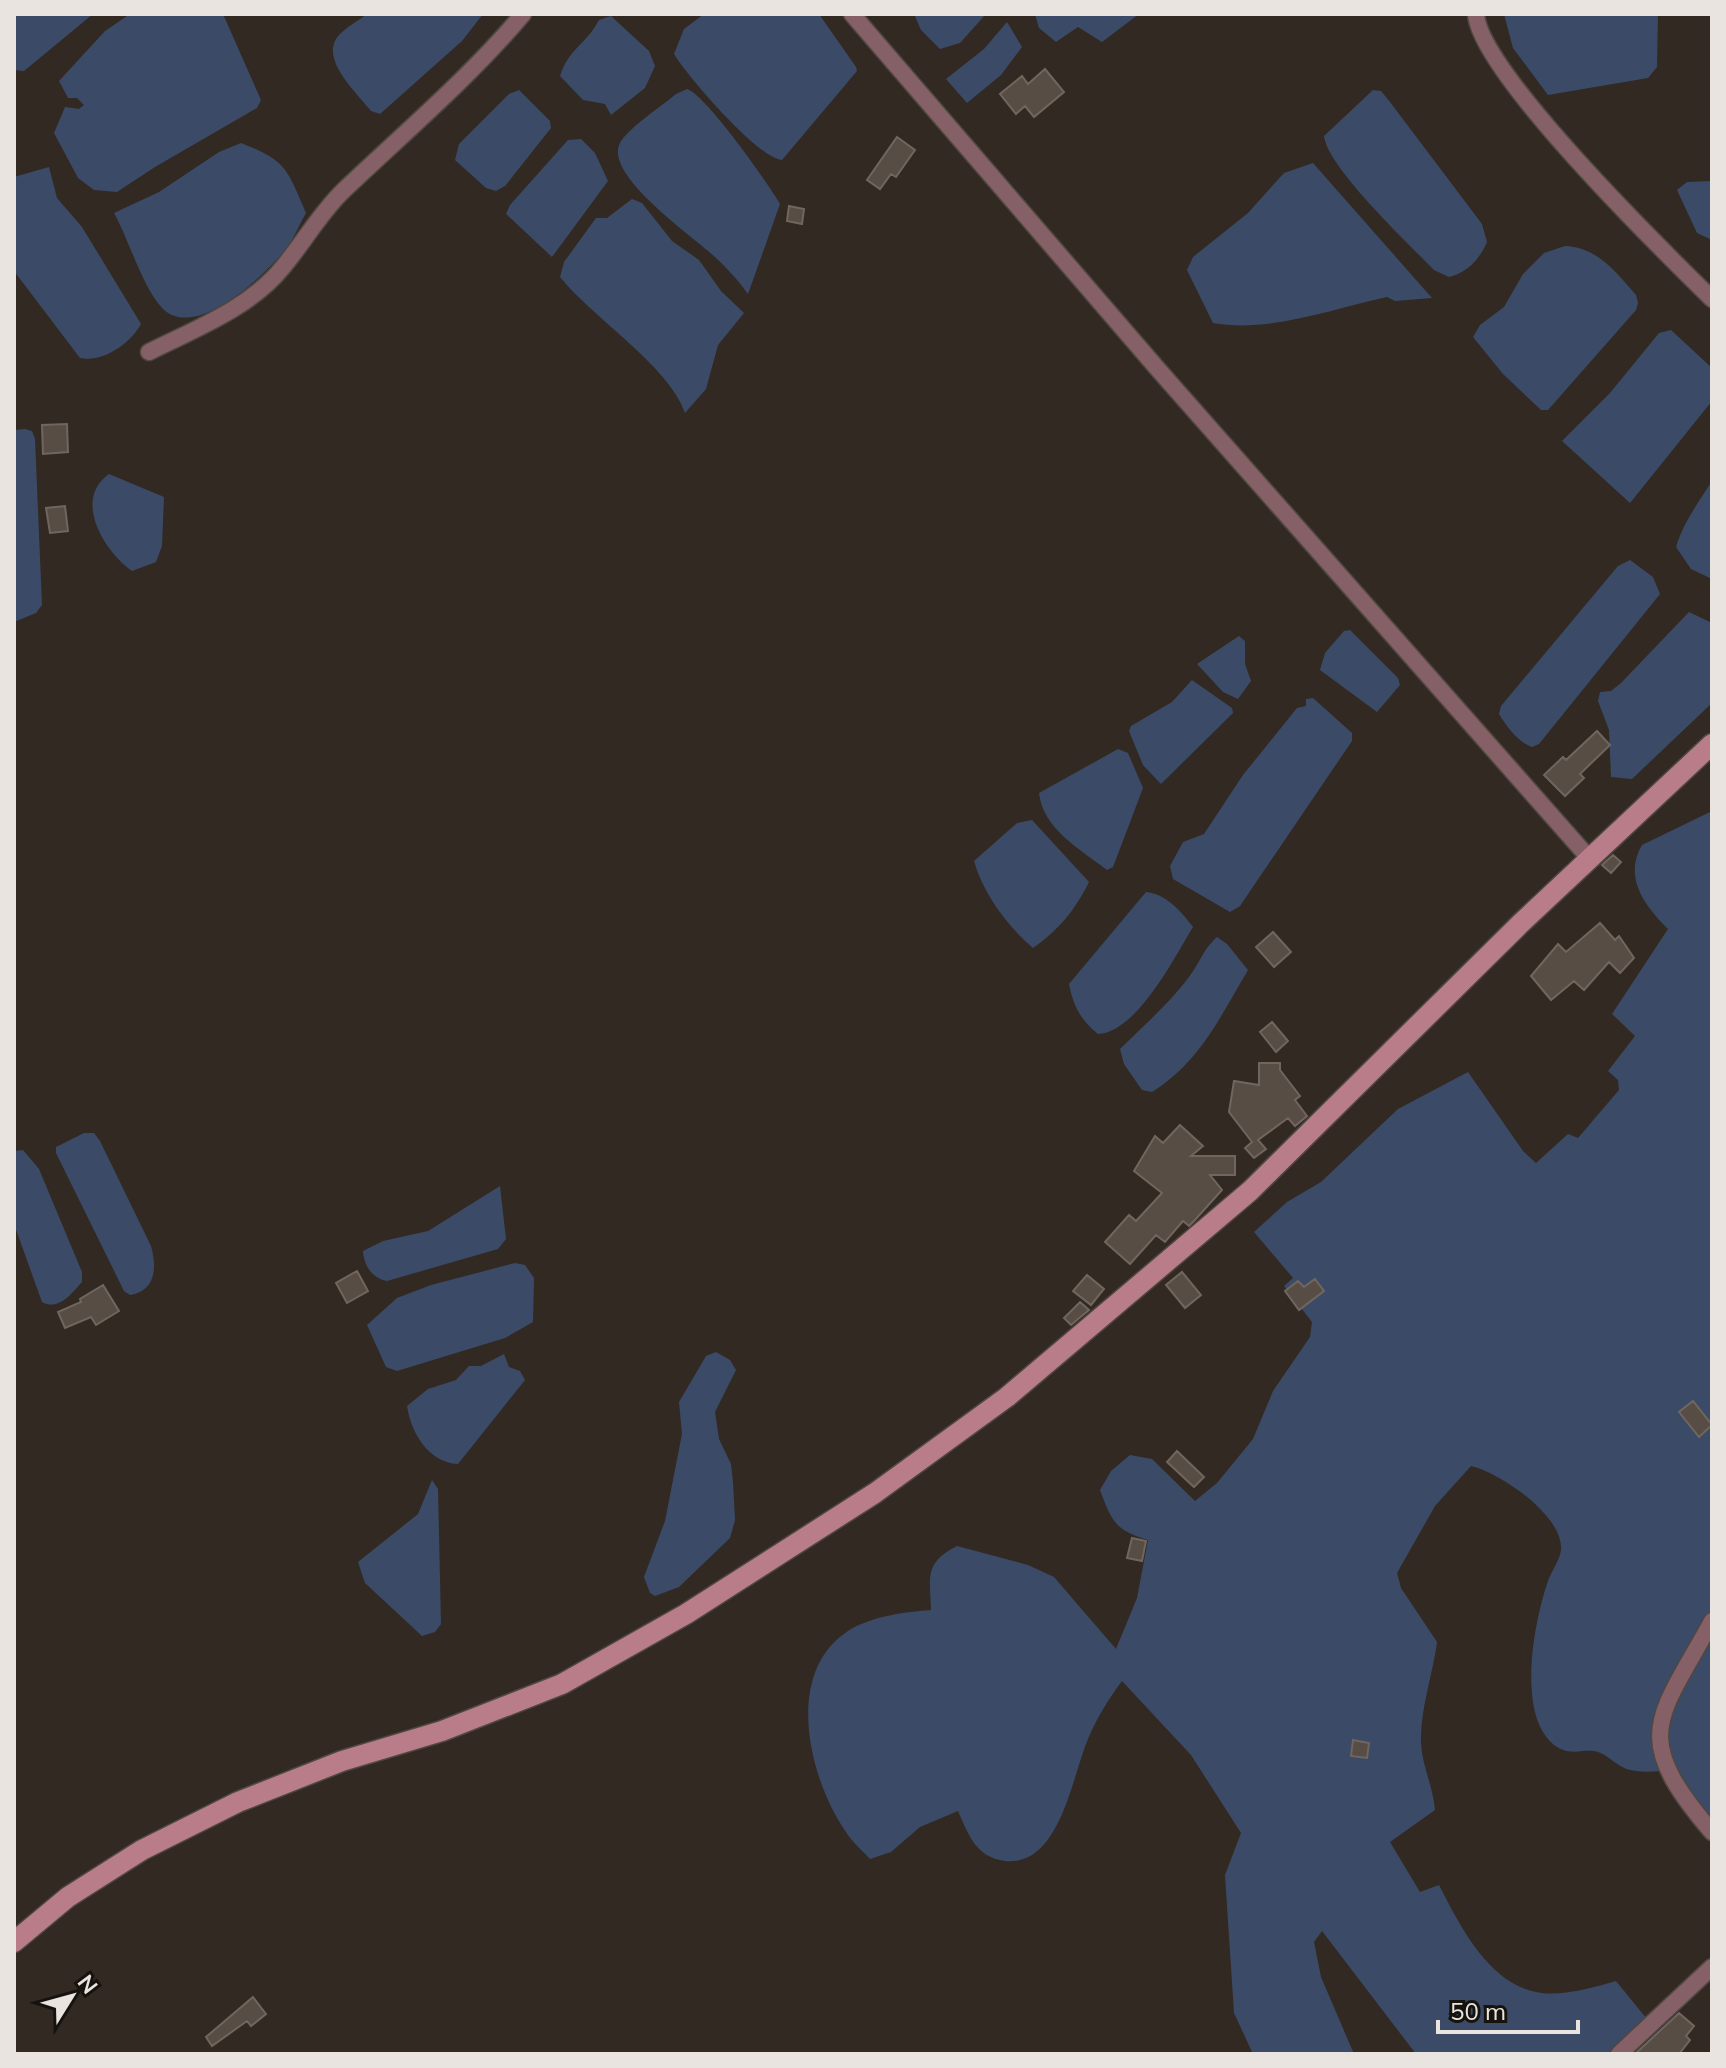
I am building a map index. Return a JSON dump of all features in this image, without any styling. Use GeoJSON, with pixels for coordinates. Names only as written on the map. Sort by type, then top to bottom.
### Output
{"type":"FeatureCollection","features":[{"type":"Feature","properties":{"kind":"main road"},"geometry":{"type":"LineString","coordinates":[[14,1942],[68,1897],[142,1850],[238,1802],[342,1761],[442,1731],[562,1684],[686,1614],[875,1493],[1007,1397],[1250,1191],[1589,858],[1712,744]]}},
{"type":"Feature","properties":{"kind":"street"},"geometry":{"type":"LineString","coordinates":[[149,352],[244,302],[265,286],[283,268],[336,198],[444,99],[523,14]]}},
{"type":"Feature","properties":{"kind":"street"},"geometry":{"type":"LineString","coordinates":[[852,14],[1156,367],[1589,858]]}},
{"type":"Feature","properties":{"kind":"street"},"geometry":{"type":"LineString","coordinates":[[1476,14],[1485,41],[1527,102],[1644,232],[1712,299]]}},
{"type":"Feature","properties":{"kind":"street"},"geometry":{"type":"LineString","coordinates":[[1712,1621],[1662,1711],[1658,1736],[1668,1771],[1712,1832]]}},
{"type":"Feature","properties":{"kind":"street"},"geometry":{"type":"LineString","coordinates":[[1619,2054],[1712,1967]]}},
{"type":"Feature","properties":{"kind":"water"},"geometry":{"type":"Polygon","coordinates":[[[14,14],[93,14],[24,71],[14,70],[14,14]]]}},
{"type":"Feature","properties":{"kind":"water"},"geometry":{"type":"Polygon","coordinates":[[[130,14],[223,14],[261,100],[257,108],[117,192],[94,190],[78,178],[54,133],[65,107],[79,109],[84,105],[77,98],[68,98],[59,81],[105,31],[130,14]]]}},
{"type":"Feature","properties":{"kind":"water"},"geometry":{"type":"Polygon","coordinates":[[[367,14],[483,14],[462,41],[380,114],[371,111],[341,74],[333,53],[334,43],[340,34],[367,14]]]}},
{"type":"Feature","properties":{"kind":"water"},"geometry":{"type":"Polygon","coordinates":[[[704,14],[819,14],[856,67],[857,71],[782,160],[771,156],[741,132],[693,80],[674,54],[684,29],[704,14]]]}},
{"type":"Feature","properties":{"kind":"water"},"geometry":{"type":"Polygon","coordinates":[[[914,14],[986,14],[960,43],[940,49],[921,30],[914,14]]]}},
{"type":"Feature","properties":{"kind":"water"},"geometry":{"type":"Polygon","coordinates":[[[1035,14],[1139,14],[1102,42],[1078,27],[1056,42],[1039,28],[1035,14]]]}},
{"type":"Feature","properties":{"kind":"water"},"geometry":{"type":"Polygon","coordinates":[[[1504,14],[1658,14],[1657,67],[1648,78],[1548,95],[1513,48],[1504,14]]]}},
{"type":"Feature","properties":{"kind":"water"},"geometry":{"type":"Polygon","coordinates":[[[611,16],[649,51],[655,66],[645,88],[611,115],[605,104],[583,100],[560,76],[568,59],[599,20],[611,16]]]}},
{"type":"Feature","properties":{"kind":"water"},"geometry":{"type":"Polygon","coordinates":[[[1007,22],[1022,47],[1001,75],[967,103],[946,79],[984,49],[1007,22]]]}},
{"type":"Feature","properties":{"kind":"water"},"geometry":{"type":"Polygon","coordinates":[[[687,89],[722,122],[780,204],[748,294],[719,261],[637,188],[618,156],[620,143],[630,131],[676,94],[687,89]]]}},
{"type":"Feature","properties":{"kind":"water"},"geometry":{"type":"Polygon","coordinates":[[[519,90],[550,121],[551,128],[505,186],[496,191],[486,188],[455,160],[459,144],[509,94],[519,90]]]}},
{"type":"Feature","properties":{"kind":"water"},"geometry":{"type":"Polygon","coordinates":[[[1373,90],[1381,91],[1390,102],[1482,224],[1487,242],[1484,248],[1472,264],[1456,275],[1449,277],[1434,270],[1371,205],[1329,150],[1324,136],[1373,90]]]}},
{"type":"Feature","properties":{"kind":"water"},"geometry":{"type":"Polygon","coordinates":[[[581,139],[595,153],[608,181],[552,257],[506,214],[510,205],[568,140],[581,139]]]}},
{"type":"Feature","properties":{"kind":"water"},"geometry":{"type":"Polygon","coordinates":[[[241,143],[268,155],[284,168],[306,213],[288,246],[248,287],[211,311],[193,317],[176,316],[162,308],[148,288],[114,213],[159,192],[219,152],[241,143]]]}},
{"type":"Feature","properties":{"kind":"water"},"geometry":{"type":"Polygon","coordinates":[[[1313,163],[1432,298],[1395,301],[1387,297],[1256,325],[1213,323],[1187,270],[1193,257],[1248,213],[1284,173],[1313,163]]]}},
{"type":"Feature","properties":{"kind":"water"},"geometry":{"type":"Polygon","coordinates":[[[49,167],[57,198],[82,227],[141,324],[123,344],[98,357],[80,358],[14,271],[14,177],[49,167]]]}},
{"type":"Feature","properties":{"kind":"water"},"geometry":{"type":"Polygon","coordinates":[[[1712,181],[1712,240],[1697,233],[1677,190],[1687,182],[1712,181]]]}},
{"type":"Feature","properties":{"kind":"water"},"geometry":{"type":"Polygon","coordinates":[[[632,199],[642,203],[672,241],[699,260],[721,291],[744,313],[718,345],[706,389],[685,413],[664,378],[560,277],[564,262],[596,218],[607,218],[632,199]]]}},
{"type":"Feature","properties":{"kind":"water"},"geometry":{"type":"Polygon","coordinates":[[[1565,246],[1587,251],[1605,262],[1636,295],[1638,303],[1636,310],[1548,410],[1541,410],[1503,374],[1473,337],[1480,325],[1504,307],[1523,274],[1544,253],[1565,246]]]}},
{"type":"Feature","properties":{"kind":"water"},"geometry":{"type":"Polygon","coordinates":[[[1671,330],[1712,368],[1712,401],[1630,503],[1562,441],[1610,393],[1659,333],[1671,330]]]}},
{"type":"Feature","properties":{"kind":"water"},"geometry":{"type":"Polygon","coordinates":[[[14,430],[32,431],[35,439],[42,605],[36,613],[14,622],[14,430]]]}},
{"type":"Feature","properties":{"kind":"water"},"geometry":{"type":"Polygon","coordinates":[[[109,474],[164,497],[162,546],[156,562],[132,571],[103,539],[96,525],[93,497],[98,485],[109,474]]]}},
{"type":"Feature","properties":{"kind":"water"},"geometry":{"type":"Polygon","coordinates":[[[1712,481],[1712,579],[1691,569],[1676,547],[1687,521],[1712,481]]]}},
{"type":"Feature","properties":{"kind":"water"},"geometry":{"type":"Polygon","coordinates":[[[1630,560],[1653,577],[1660,594],[1539,744],[1532,747],[1527,745],[1513,734],[1502,719],[1499,714],[1501,706],[1618,566],[1630,560]]]}},
{"type":"Feature","properties":{"kind":"water"},"geometry":{"type":"Polygon","coordinates":[[[1689,612],[1712,623],[1712,703],[1632,779],[1611,777],[1609,730],[1598,701],[1600,692],[1611,691],[1621,683],[1689,612]]]}},
{"type":"Feature","properties":{"kind":"water"},"geometry":{"type":"Polygon","coordinates":[[[1350,630],[1398,678],[1400,685],[1377,712],[1320,670],[1325,653],[1344,631],[1350,630]]]}},
{"type":"Feature","properties":{"kind":"water"},"geometry":{"type":"Polygon","coordinates":[[[1239,636],[1245,641],[1245,664],[1251,681],[1238,699],[1223,692],[1197,664],[1239,636]]]}},
{"type":"Feature","properties":{"kind":"water"},"geometry":{"type":"Polygon","coordinates":[[[1192,680],[1232,708],[1233,713],[1161,784],[1143,765],[1129,731],[1131,726],[1172,702],[1192,680]]]}},
{"type":"Feature","properties":{"kind":"water"},"geometry":{"type":"Polygon","coordinates":[[[1313,698],[1352,733],[1352,741],[1240,906],[1230,912],[1173,879],[1170,866],[1183,842],[1204,834],[1243,775],[1297,708],[1306,706],[1306,699],[1313,698]]]}},
{"type":"Feature","properties":{"kind":"water"},"geometry":{"type":"Polygon","coordinates":[[[1118,749],[1128,753],[1143,788],[1113,867],[1107,870],[1055,828],[1042,806],[1039,793],[1118,749]]]}},
{"type":"Feature","properties":{"kind":"water"},"geometry":{"type":"Polygon","coordinates":[[[1712,811],[1712,1832],[1668,1771],[1626,1769],[1598,1752],[1566,1751],[1544,1734],[1532,1693],[1533,1645],[1548,1580],[1561,1550],[1552,1523],[1528,1498],[1497,1477],[1471,1466],[1435,1506],[1397,1573],[1401,1588],[1437,1642],[1421,1742],[1435,1810],[1390,1842],[1420,1892],[1439,1885],[1467,1936],[1492,1967],[1507,1979],[1524,1988],[1551,1994],[1616,1981],[1651,2024],[1619,2054],[1416,2054],[1322,1931],[1314,1942],[1321,1977],[1354,2054],[1253,2054],[1234,2013],[1225,1875],[1241,1833],[1191,1755],[1122,1681],[1095,1724],[1061,1816],[1039,1850],[1024,1859],[995,1859],[975,1844],[958,1811],[920,1827],[891,1852],[870,1859],[848,1836],[833,1810],[813,1756],[809,1699],[815,1673],[828,1650],[848,1631],[867,1622],[931,1610],[931,1572],[939,1558],[957,1546],[1028,1565],[1054,1577],[1116,1649],[1137,1598],[1148,1540],[1121,1528],[1108,1510],[1100,1490],[1111,1471],[1130,1455],[1152,1459],[1195,1501],[1217,1483],[1253,1439],[1273,1391],[1310,1337],[1312,1322],[1284,1286],[1293,1278],[1254,1232],[1287,1202],[1321,1182],[1398,1109],[1468,1072],[1523,1151],[1536,1163],[1568,1134],[1578,1138],[1619,1090],[1618,1080],[1608,1071],[1635,1036],[1612,1014],[1668,929],[1639,891],[1635,869],[1637,857],[1642,845],[1712,811]]]}},
{"type":"Feature","properties":{"kind":"water"},"geometry":{"type":"Polygon","coordinates":[[[1032,820],[1089,882],[1066,919],[1033,948],[997,908],[983,885],[974,861],[1017,823],[1032,820]]]}},
{"type":"Feature","properties":{"kind":"water"},"geometry":{"type":"Polygon","coordinates":[[[1146,892],[1166,900],[1193,927],[1165,974],[1140,1007],[1127,1021],[1098,1034],[1079,1012],[1069,984],[1146,892]]]}},
{"type":"Feature","properties":{"kind":"water"},"geometry":{"type":"Polygon","coordinates":[[[1217,937],[1227,944],[1248,970],[1196,1053],[1152,1092],[1142,1090],[1124,1064],[1120,1049],[1179,990],[1217,937]]]}},
{"type":"Feature","properties":{"kind":"water"},"geometry":{"type":"Polygon","coordinates":[[[84,1133],[94,1133],[100,1141],[151,1246],[154,1270],[150,1283],[139,1293],[130,1295],[124,1291],[56,1153],[56,1147],[84,1133]]]}},
{"type":"Feature","properties":{"kind":"water"},"geometry":{"type":"Polygon","coordinates":[[[23,1150],[39,1169],[82,1272],[82,1282],[59,1303],[42,1302],[14,1224],[14,1151],[23,1150]]]}},
{"type":"Feature","properties":{"kind":"water"},"geometry":{"type":"Polygon","coordinates":[[[500,1186],[506,1239],[498,1249],[387,1281],[373,1274],[367,1266],[363,1251],[383,1241],[428,1231],[500,1186]]]}},
{"type":"Feature","properties":{"kind":"water"},"geometry":{"type":"Polygon","coordinates":[[[515,1263],[525,1265],[534,1278],[533,1322],[505,1338],[397,1371],[386,1367],[367,1325],[397,1298],[431,1285],[515,1263]]]}},
{"type":"Feature","properties":{"kind":"water"},"geometry":{"type":"Polygon","coordinates":[[[716,1352],[730,1360],[736,1370],[715,1412],[719,1439],[731,1464],[735,1520],[730,1538],[679,1587],[655,1596],[650,1593],[644,1577],[665,1521],[682,1434],[679,1402],[706,1356],[716,1352]]]}},
{"type":"Feature","properties":{"kind":"water"},"geometry":{"type":"Polygon","coordinates":[[[504,1354],[509,1367],[520,1371],[525,1380],[458,1464],[438,1458],[417,1436],[407,1406],[428,1389],[456,1380],[469,1366],[481,1366],[504,1354]]]}},
{"type":"Feature","properties":{"kind":"water"},"geometry":{"type":"Polygon","coordinates":[[[432,1480],[438,1489],[441,1624],[435,1632],[422,1636],[365,1583],[358,1562],[418,1514],[432,1480]]]}},
{"type":"Feature","properties":{"kind":"building"},"geometry":{"type":"Polygon","coordinates":[[[1045,69],[1064,92],[1034,117],[1025,106],[1016,114],[1000,94],[1022,76],[1028,84],[1045,69]]]}},
{"type":"Feature","properties":{"kind":"building"},"geometry":{"type":"Polygon","coordinates":[[[897,137],[915,150],[896,177],[891,174],[880,189],[867,180],[897,137]]]}},
{"type":"Feature","properties":{"kind":"building"},"geometry":{"type":"Polygon","coordinates":[[[789,206],[804,209],[802,224],[787,221],[789,206]]]}},
{"type":"Feature","properties":{"kind":"building"},"geometry":{"type":"Polygon","coordinates":[[[67,424],[68,452],[43,454],[42,425],[67,424]]]}},
{"type":"Feature","properties":{"kind":"building"},"geometry":{"type":"Polygon","coordinates":[[[65,506],[68,531],[50,533],[46,508],[65,506]]]}},
{"type":"Feature","properties":{"kind":"building"},"geometry":{"type":"Polygon","coordinates":[[[1597,731],[1610,745],[1580,774],[1584,778],[1565,796],[1544,775],[1563,757],[1566,760],[1597,731]]]}},
{"type":"Feature","properties":{"kind":"building"},"geometry":{"type":"Polygon","coordinates":[[[1613,855],[1621,862],[1611,873],[1602,865],[1613,855]]]}},
{"type":"Feature","properties":{"kind":"building"},"geometry":{"type":"Polygon","coordinates":[[[1600,923],[1615,940],[1619,936],[1634,958],[1620,973],[1609,962],[1584,990],[1574,981],[1551,1000],[1531,976],[1558,944],[1566,952],[1600,923]]]}},
{"type":"Feature","properties":{"kind":"building"},"geometry":{"type":"Polygon","coordinates":[[[1273,932],[1291,952],[1274,967],[1256,947],[1273,932]]]}},
{"type":"Feature","properties":{"kind":"building"},"geometry":{"type":"Polygon","coordinates":[[[1272,1022],[1288,1041],[1276,1052],[1260,1032],[1272,1022]]]}},
{"type":"Feature","properties":{"kind":"building"},"geometry":{"type":"Polygon","coordinates":[[[1259,1063],[1280,1063],[1280,1070],[1300,1096],[1295,1100],[1307,1116],[1295,1126],[1288,1118],[1258,1140],[1266,1149],[1254,1158],[1245,1148],[1252,1142],[1229,1112],[1234,1081],[1259,1085],[1259,1063]]]}},
{"type":"Feature","properties":{"kind":"building"},"geometry":{"type":"Polygon","coordinates":[[[1180,1125],[1203,1146],[1191,1156],[1235,1156],[1235,1175],[1210,1175],[1222,1190],[1189,1226],[1183,1221],[1165,1242],[1156,1235],[1130,1264],[1105,1242],[1129,1215],[1136,1221],[1162,1193],[1134,1171],[1155,1136],[1163,1143],[1180,1125]]]}},
{"type":"Feature","properties":{"kind":"building"},"geometry":{"type":"Polygon","coordinates":[[[357,1271],[368,1291],[347,1303],[336,1283],[357,1271]]]}},
{"type":"Feature","properties":{"kind":"building"},"geometry":{"type":"Polygon","coordinates":[[[1182,1272],[1201,1295],[1185,1308],[1166,1285],[1182,1272]]]}},
{"type":"Feature","properties":{"kind":"building"},"geometry":{"type":"Polygon","coordinates":[[[1087,1275],[1104,1289],[1091,1305],[1073,1291],[1087,1275]]]}},
{"type":"Feature","properties":{"kind":"building"},"geometry":{"type":"Polygon","coordinates":[[[1315,1279],[1324,1291],[1299,1310],[1285,1291],[1298,1281],[1304,1287],[1315,1279]]]}},
{"type":"Feature","properties":{"kind":"building"},"geometry":{"type":"Polygon","coordinates":[[[103,1285],[119,1311],[96,1325],[91,1317],[65,1328],[58,1312],[81,1302],[80,1299],[103,1285]]]}},
{"type":"Feature","properties":{"kind":"building"},"geometry":{"type":"Polygon","coordinates":[[[1080,1302],[1089,1310],[1071,1325],[1064,1318],[1080,1302]]]}},
{"type":"Feature","properties":{"kind":"building"},"geometry":{"type":"Polygon","coordinates":[[[1693,1401],[1712,1425],[1699,1437],[1679,1412],[1693,1401]]]}},
{"type":"Feature","properties":{"kind":"building"},"geometry":{"type":"Polygon","coordinates":[[[1177,1451],[1204,1477],[1194,1487],[1167,1462],[1177,1451]]]}},
{"type":"Feature","properties":{"kind":"building"},"geometry":{"type":"Polygon","coordinates":[[[1132,1538],[1146,1541],[1142,1561],[1127,1558],[1132,1538]]]}},
{"type":"Feature","properties":{"kind":"building"},"geometry":{"type":"Polygon","coordinates":[[[1353,1740],[1369,1743],[1367,1758],[1351,1756],[1353,1740]]]}},
{"type":"Feature","properties":{"kind":"building"},"geometry":{"type":"Polygon","coordinates":[[[253,1997],[266,2014],[251,2026],[247,2021],[212,2046],[206,2037],[253,1997]]]}},
{"type":"Feature","properties":{"kind":"building"},"geometry":{"type":"Polygon","coordinates":[[[1679,2013],[1694,2026],[1686,2036],[1690,2040],[1679,2054],[1635,2054],[1679,2013]]]}}]}
